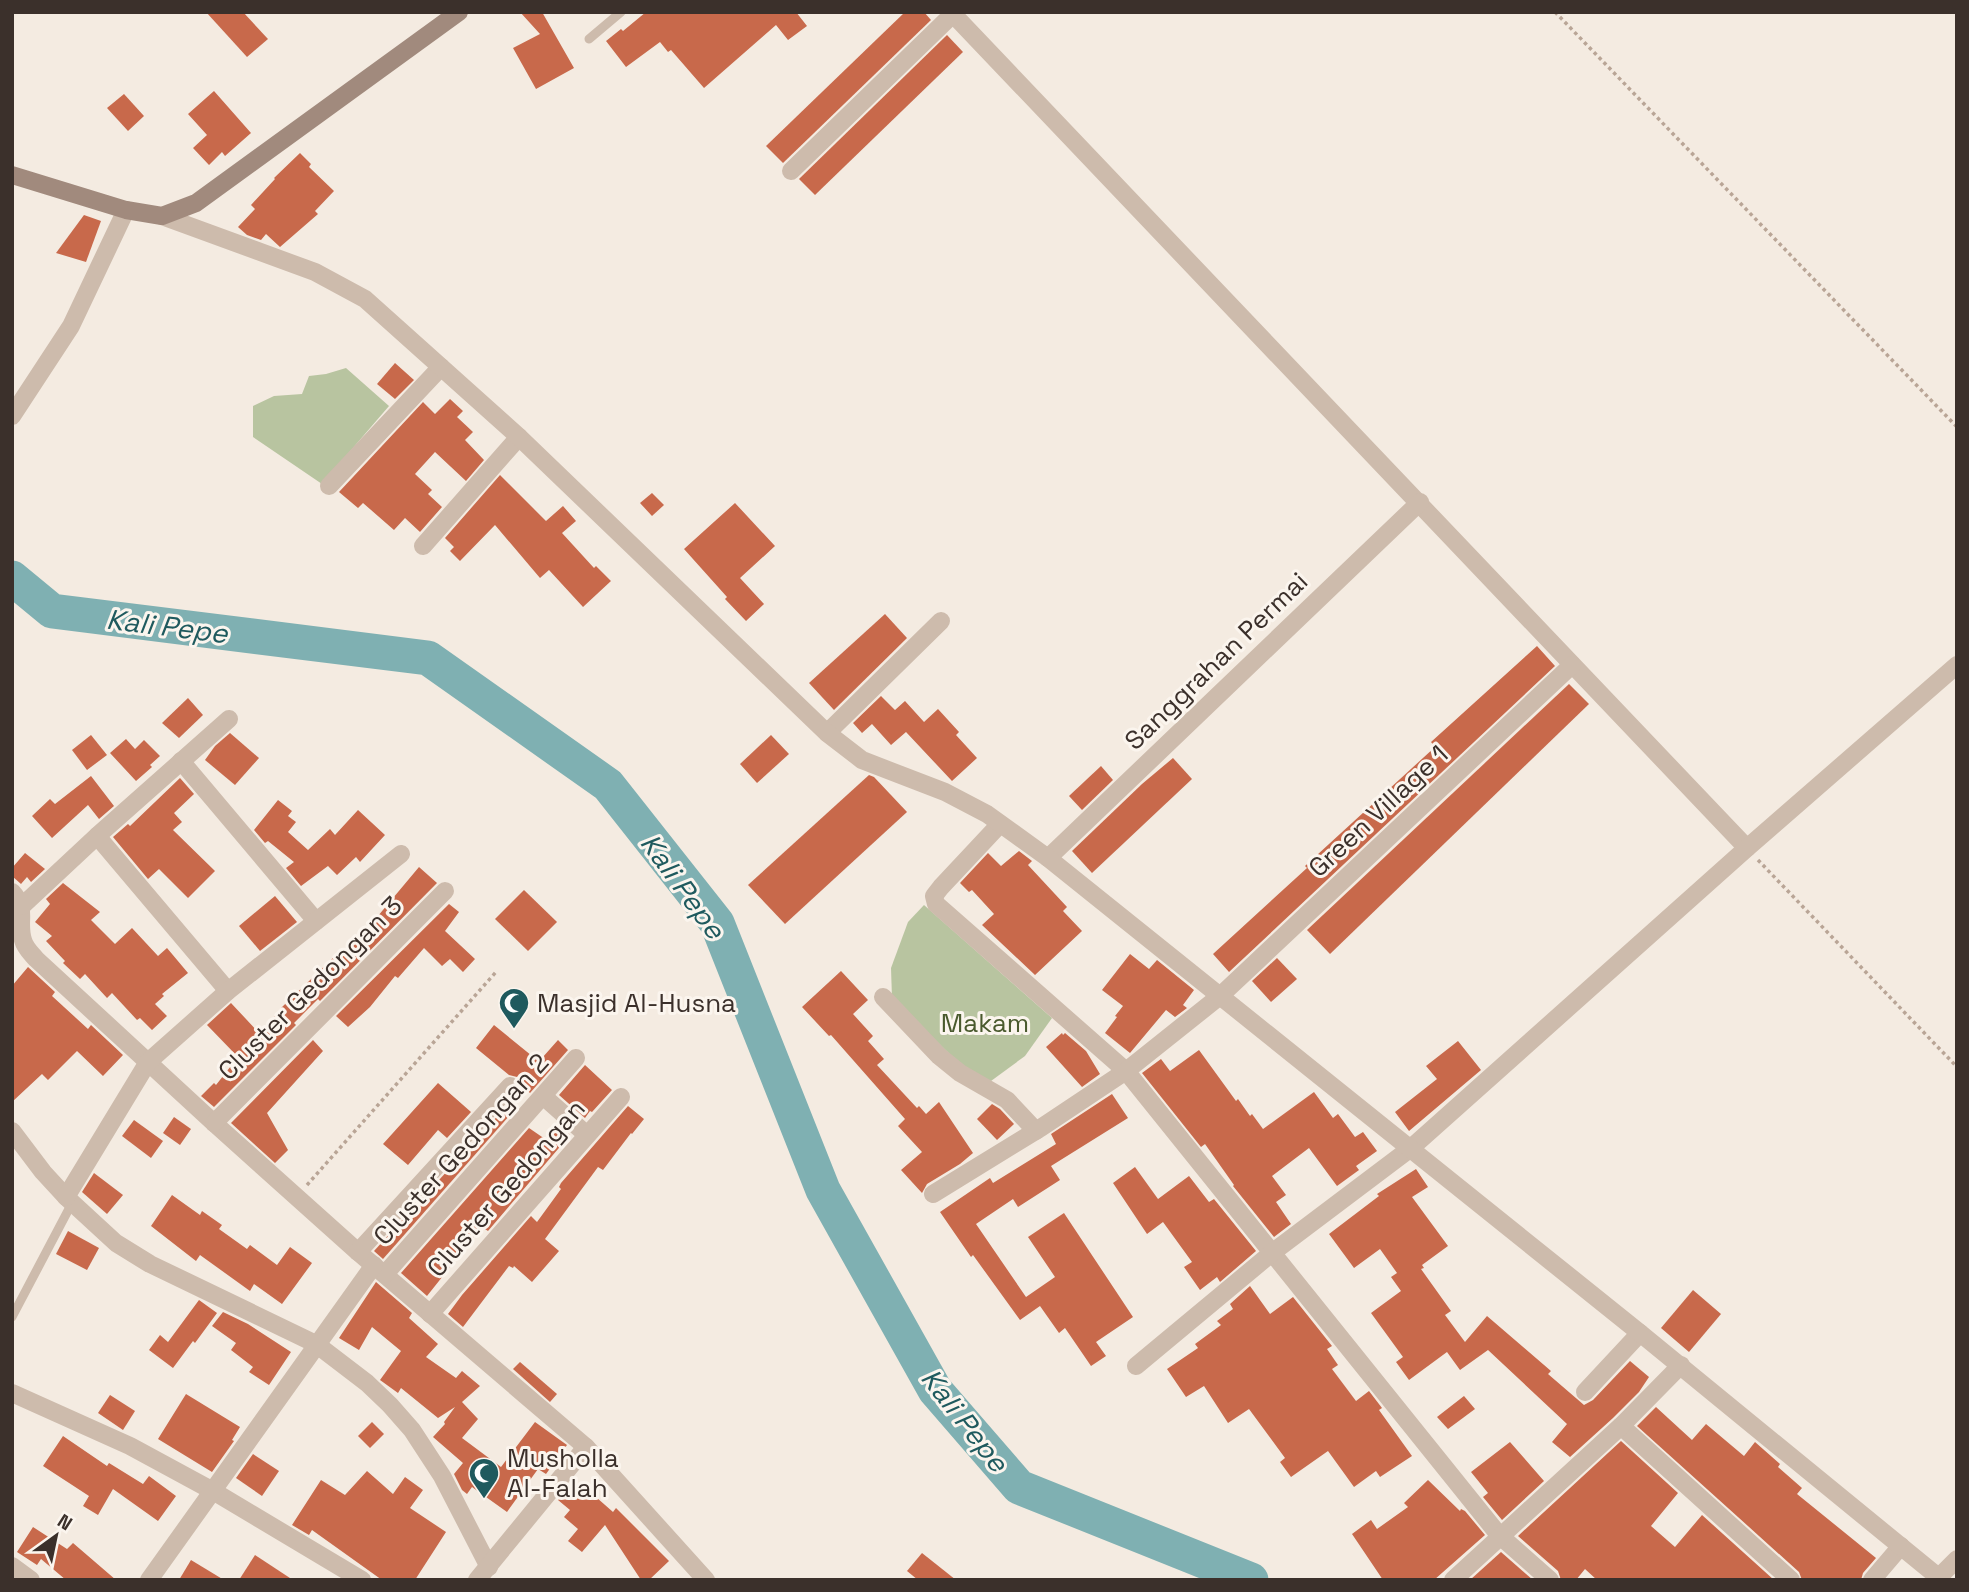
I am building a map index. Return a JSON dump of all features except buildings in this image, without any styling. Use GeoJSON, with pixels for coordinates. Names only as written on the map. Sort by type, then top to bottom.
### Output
{"type":"FeatureCollection","features":[{"type":"Feature","properties":{"kind":"main road"},"geometry":{"type":"LineString","coordinates":[[12,175],[126,210],[162,216],[196,202],[459,12]]}},
{"type":"Feature","properties":{"kind":"street"},"geometry":{"type":"LineString","coordinates":[[791,171],[952,13],[1747,848]]}},
{"type":"Feature","properties":{"kind":"street"},"geometry":{"type":"LineString","coordinates":[[12,416],[71,326],[126,210]]}},
{"type":"Feature","properties":{"kind":"street"},"geometry":{"type":"LineString","coordinates":[[162,216],[306,268],[346,287],[381,313],[519,437],[827,733],[862,760],[945,792],[987,814],[1048,859],[1411,1148],[1941,1578],[1957,1559]]}},
{"type":"Feature","properties":{"kind":"street"},"geometry":{"type":"LineString","coordinates":[[329,485],[442,367]]}},
{"type":"Feature","properties":{"kind":"street"},"geometry":{"type":"LineString","coordinates":[[423,546],[519,437]]}},
{"type":"Feature","properties":{"kind":"street","name":"Sanggrahan Permai"},"geometry":{"type":"LineString","coordinates":[[1048,859],[1420,502]]}},
{"type":"Feature","properties":{"kind":"street"},"geometry":{"type":"LineString","coordinates":[[827,733],[941,621]]}},
{"type":"Feature","properties":{"kind":"street","name":"Green Village 1"},"geometry":{"type":"LineString","coordinates":[[933,1194],[1036,1131],[1126,1070],[1220,996],[1572,665]]}},
{"type":"Feature","properties":{"kind":"street"},"geometry":{"type":"LineString","coordinates":[[1136,1366],[1273,1252],[1411,1148],[1957,665]]}},
{"type":"Feature","properties":{"kind":"street"},"geometry":{"type":"LineString","coordinates":[[229,719],[97,836],[17,899],[17,944],[26,947],[214,1123],[358,1252],[586,1447],[706,1580]]}},
{"type":"Feature","properties":{"kind":"street"},"geometry":{"type":"LineString","coordinates":[[181,761],[316,921]]}},
{"type":"Feature","properties":{"kind":"street"},"geometry":{"type":"LineString","coordinates":[[1000,824],[941,887],[934,896],[936,904],[1126,1070],[1499,1535],[1550,1580]]}},
{"type":"Feature","properties":{"kind":"street"},"geometry":{"type":"LineString","coordinates":[[97,836],[228,992]]}},
{"type":"Feature","properties":{"kind":"street"},"geometry":{"type":"LineString","coordinates":[[69,1200],[148,1062],[228,992],[401,854]]}},
{"type":"Feature","properties":{"kind":"street","name":"Cluster Gedongan 3"},"geometry":{"type":"LineString","coordinates":[[214,1123],[445,891]]}},
{"type":"Feature","properties":{"kind":"street"},"geometry":{"type":"LineString","coordinates":[[883,997],[939,1056],[971,1080],[1007,1100],[1036,1131]]}},
{"type":"Feature","properties":{"kind":"street","name":"Cluster Gedongan 2"},"geometry":{"type":"LineString","coordinates":[[149,1580],[316,1344],[379,1270],[576,1058]]}},
{"type":"Feature","properties":{"kind":"street"},"geometry":{"type":"LineString","coordinates":[[358,1252],[510,1086]]}},
{"type":"Feature","properties":{"kind":"street"},"geometry":{"type":"LineString","coordinates":[[543,1096],[587,1135]]}},
{"type":"Feature","properties":{"kind":"street","name":"Cluster Gedongan"},"geometry":{"type":"LineString","coordinates":[[430,1314],[621,1097]]}},
{"type":"Feature","properties":{"kind":"street"},"geometry":{"type":"LineString","coordinates":[[12,1132],[69,1200],[116,1243],[150,1264],[316,1344],[367,1383],[412,1430],[442,1476],[483,1573],[586,1447]]}},
{"type":"Feature","properties":{"kind":"street"},"geometry":{"type":"LineString","coordinates":[[1585,1392],[1640,1333]]}},
{"type":"Feature","properties":{"kind":"street"},"geometry":{"type":"LineString","coordinates":[[1453,1580],[1621,1426],[1681,1365]]}},
{"type":"Feature","properties":{"kind":"street"},"geometry":{"type":"LineString","coordinates":[[12,1394],[130,1446],[213,1491],[362,1580]]}},
{"type":"Feature","properties":{"kind":"street"},"geometry":{"type":"LineString","coordinates":[[1621,1426],[1791,1580]]}},
{"type":"Feature","properties":{"kind":"street"},"geometry":{"type":"LineString","coordinates":[[1872,1580],[1901,1546]]}},
{"type":"Feature","properties":{"kind":"street"},"geometry":{"type":"LineString","coordinates":[[12,1566],[31,1580]]}},
{"type":"Feature","properties":{"kind":"lane"},"geometry":{"type":"LineString","coordinates":[[589,39],[621,12]]}},
{"type":"Feature","properties":{"kind":"lane"},"geometry":{"type":"LineString","coordinates":[[12,1317],[69,1200]]}},
{"type":"Feature","properties":{"kind":"path"},"geometry":{"type":"LineString","coordinates":[[1555,12],[1957,427]]}},
{"type":"Feature","properties":{"kind":"path"},"geometry":{"type":"LineString","coordinates":[[1747,848],[1957,1067]]}},
{"type":"Feature","properties":{"kind":"path"},"geometry":{"type":"LineString","coordinates":[[296,1197],[496,972]]}},
{"type":"Feature","properties":{"kind":"green space"},"geometry":{"type":"Polygon","coordinates":[[[346,368],[389,406],[322,484],[253,437],[253,406],[274,396],[302,394],[309,376],[346,368]]]}},
{"type":"Feature","properties":{"kind":"green space","name":"Makam"},"geometry":{"type":"Polygon","coordinates":[[[924,905],[1052,1018],[1025,1056],[991,1081],[967,1071],[892,998],[891,968],[908,922],[924,905]]]}},
{"type":"Feature","properties":{"kind":"waterway","name":"Kali Pepe"},"geometry":{"type":"LineString","coordinates":[[12,578],[52,611],[428,658],[608,785],[717,923],[823,1190],[935,1390],[1019,1487],[1251,1580]]}},
{"type":"Feature","properties":{"kind":"place","name":"Masjid Al-Husna"},"geometry":{"type":"Point","coordinates":[514,1030]}},
{"type":"Feature","properties":{"kind":"place","name":"Musholla Al-Falah"},"geometry":{"type":"Point","coordinates":[484,1500]}}]}
